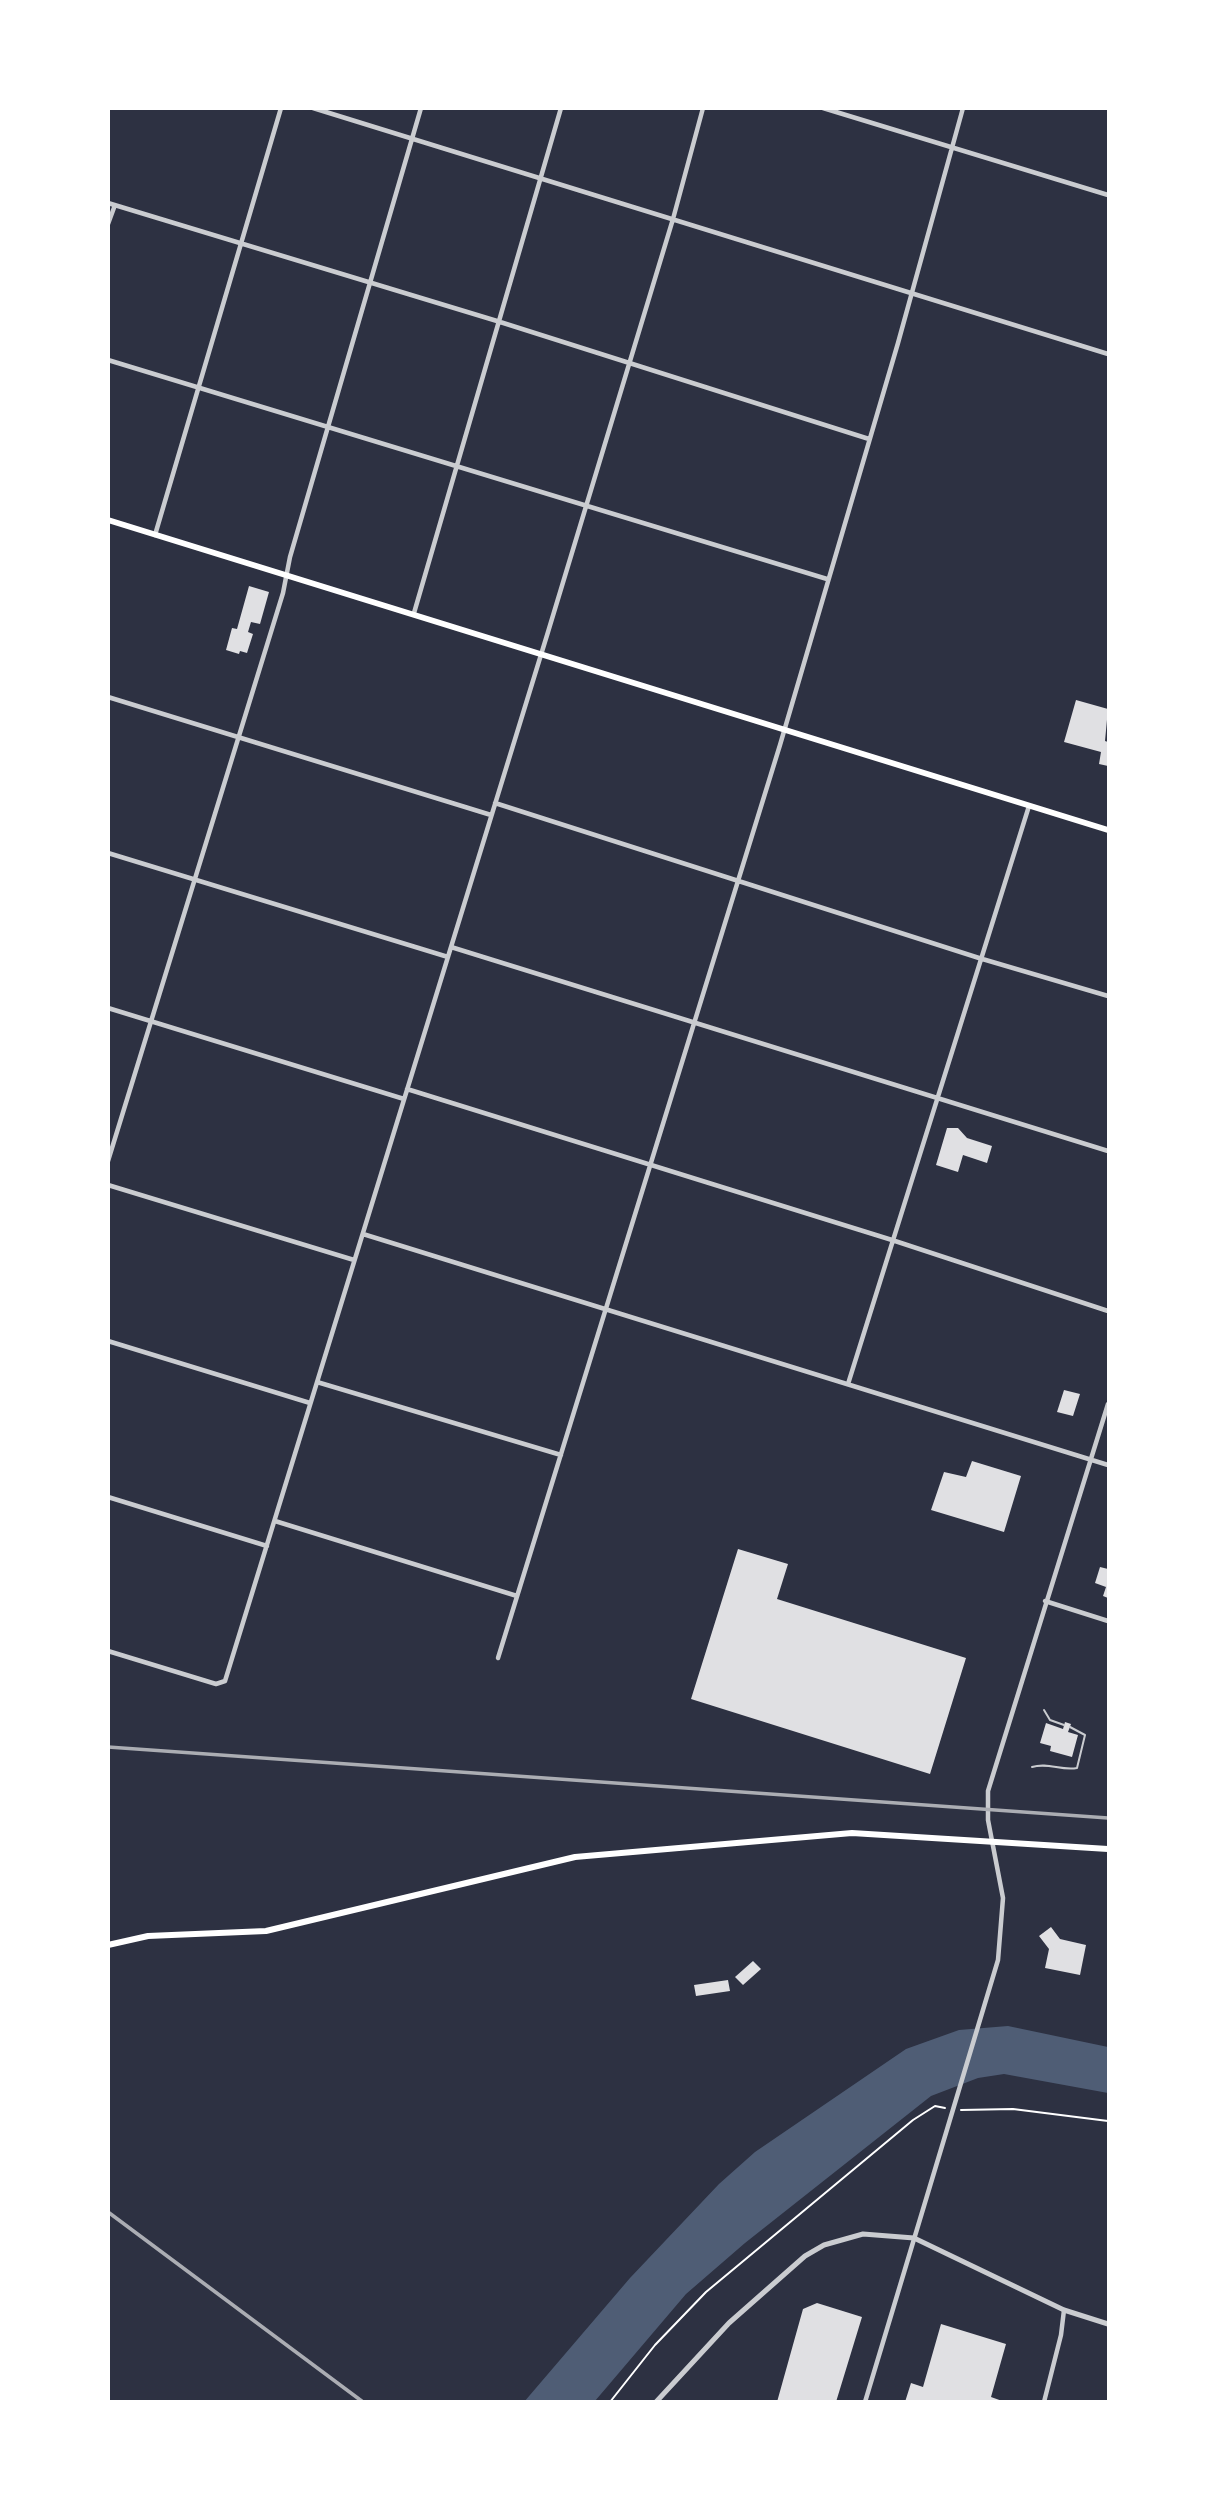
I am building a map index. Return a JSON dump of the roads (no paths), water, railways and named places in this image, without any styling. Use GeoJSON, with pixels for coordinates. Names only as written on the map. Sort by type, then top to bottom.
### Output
{"type":"FeatureCollection","features":[{"type":"Feature","properties":{"kind":"main road"},"geometry":{"type":"LineString","coordinates":[[108,520],[414,613],[784,732],[1108,830]]}},
{"type":"Feature","properties":{"kind":"main road"},"geometry":{"type":"LineString","coordinates":[[108,1945],[148,1936],[266,1931],[575,1857],[852,1833],[1108,1849]]}},
{"type":"Feature","properties":{"kind":"street"},"geometry":{"type":"LineString","coordinates":[[155,535],[281,108]]}},
{"type":"Feature","properties":{"kind":"street"},"geometry":{"type":"LineString","coordinates":[[313,108],[1108,354]]}},
{"type":"Feature","properties":{"kind":"street"},"geometry":{"type":"LineString","coordinates":[[108,1161],[239,737],[421,108]]}},
{"type":"Feature","properties":{"kind":"street"},"geometry":{"type":"LineString","coordinates":[[414,613],[561,108]]}},
{"type":"Feature","properties":{"kind":"street"},"geometry":{"type":"LineString","coordinates":[[108,1651],[216,1684],[225,1681],[586,507],[673,219],[703,108]]}},
{"type":"Feature","properties":{"kind":"street"},"geometry":{"type":"LineString","coordinates":[[823,108],[1108,195]]}},
{"type":"Feature","properties":{"kind":"street"},"geometry":{"type":"LineString","coordinates":[[498,1658],[784,732],[963,108]]}},
{"type":"Feature","properties":{"kind":"street"},"geometry":{"type":"LineString","coordinates":[[108,224],[112,204],[498,321],[869,439]]}},
{"type":"Feature","properties":{"kind":"street"},"geometry":{"type":"LineString","coordinates":[[108,360],[828,579]]}},
{"type":"Feature","properties":{"kind":"street"},"geometry":{"type":"LineString","coordinates":[[108,697],[491,815]]}},
{"type":"Feature","properties":{"kind":"street"},"geometry":{"type":"LineString","coordinates":[[495,803],[737,882],[1108,996]]}},
{"type":"Feature","properties":{"kind":"street"},"geometry":{"type":"LineString","coordinates":[[848,1384],[979,958],[1029,806]]}},
{"type":"Feature","properties":{"kind":"street"},"geometry":{"type":"LineString","coordinates":[[108,853],[448,957]]}},
{"type":"Feature","properties":{"kind":"street"},"geometry":{"type":"LineString","coordinates":[[451,947],[1108,1151]]}},
{"type":"Feature","properties":{"kind":"street"},"geometry":{"type":"LineString","coordinates":[[108,1008],[404,1099]]}},
{"type":"Feature","properties":{"kind":"street"},"geometry":{"type":"LineString","coordinates":[[407,1089],[892,1240],[1108,1311]]}},
{"type":"Feature","properties":{"kind":"street"},"geometry":{"type":"LineString","coordinates":[[108,1185],[354,1260]]}},
{"type":"Feature","properties":{"kind":"street"},"geometry":{"type":"LineString","coordinates":[[363,1234],[1108,1465]]}},
{"type":"Feature","properties":{"kind":"street"},"geometry":{"type":"LineString","coordinates":[[108,1340],[310,1403]]}},
{"type":"Feature","properties":{"kind":"street"},"geometry":{"type":"LineString","coordinates":[[317,1382],[561,1455]]}},
{"type":"Feature","properties":{"kind":"street"},"geometry":{"type":"LineString","coordinates":[[865,2402],[941,2143],[993,1979],[1003,1932],[1003,1898],[987,1810],[988,1791],[1108,1404]]}},
{"type":"Feature","properties":{"kind":"street"},"geometry":{"type":"LineString","coordinates":[[108,1497],[267,1546]]}},
{"type":"Feature","properties":{"kind":"street"},"geometry":{"type":"LineString","coordinates":[[275,1521],[517,1596]]}},
{"type":"Feature","properties":{"kind":"street"},"geometry":{"type":"LineString","coordinates":[[1045,1601],[1108,1621]]}},
{"type":"Feature","properties":{"kind":"street"},"geometry":{"type":"LineString","coordinates":[[656,2402],[729,2323],[813,2250],[863,2234],[914,2238],[1064,2310],[1108,2324]]}},
{"type":"Feature","properties":{"kind":"street"},"geometry":{"type":"LineString","coordinates":[[1044,2402],[1061,2335],[1064,2310]]}},
{"type":"Feature","properties":{"kind":"lane"},"geometry":{"type":"LineString","coordinates":[[1044,1710],[1050,1720],[1064,1725]]}},
{"type":"Feature","properties":{"kind":"lane"},"geometry":{"type":"LineString","coordinates":[[1032,1767],[1044,1763],[1066,1770],[1077,1768],[1085,1735],[1070,1727]]}},
{"type":"Feature","properties":{"kind":"water"},"geometry":{"type":"Polygon","coordinates":[[[1008,2026],[1108,2047],[1108,2093],[1004,2074],[978,2078],[931,2096],[745,2243],[686,2294],[595,2401],[524,2402],[630,2278],[719,2184],[755,2152],[906,2049],[959,2030],[1008,2026]]]}},
{"type":"Feature","properties":{"kind":"railway"},"geometry":{"type":"LineString","coordinates":[[108,1747],[1108,1818]]}},
{"type":"Feature","properties":{"kind":"railway"},"geometry":{"type":"LineString","coordinates":[[108,2212],[363,2402]]}}]}
